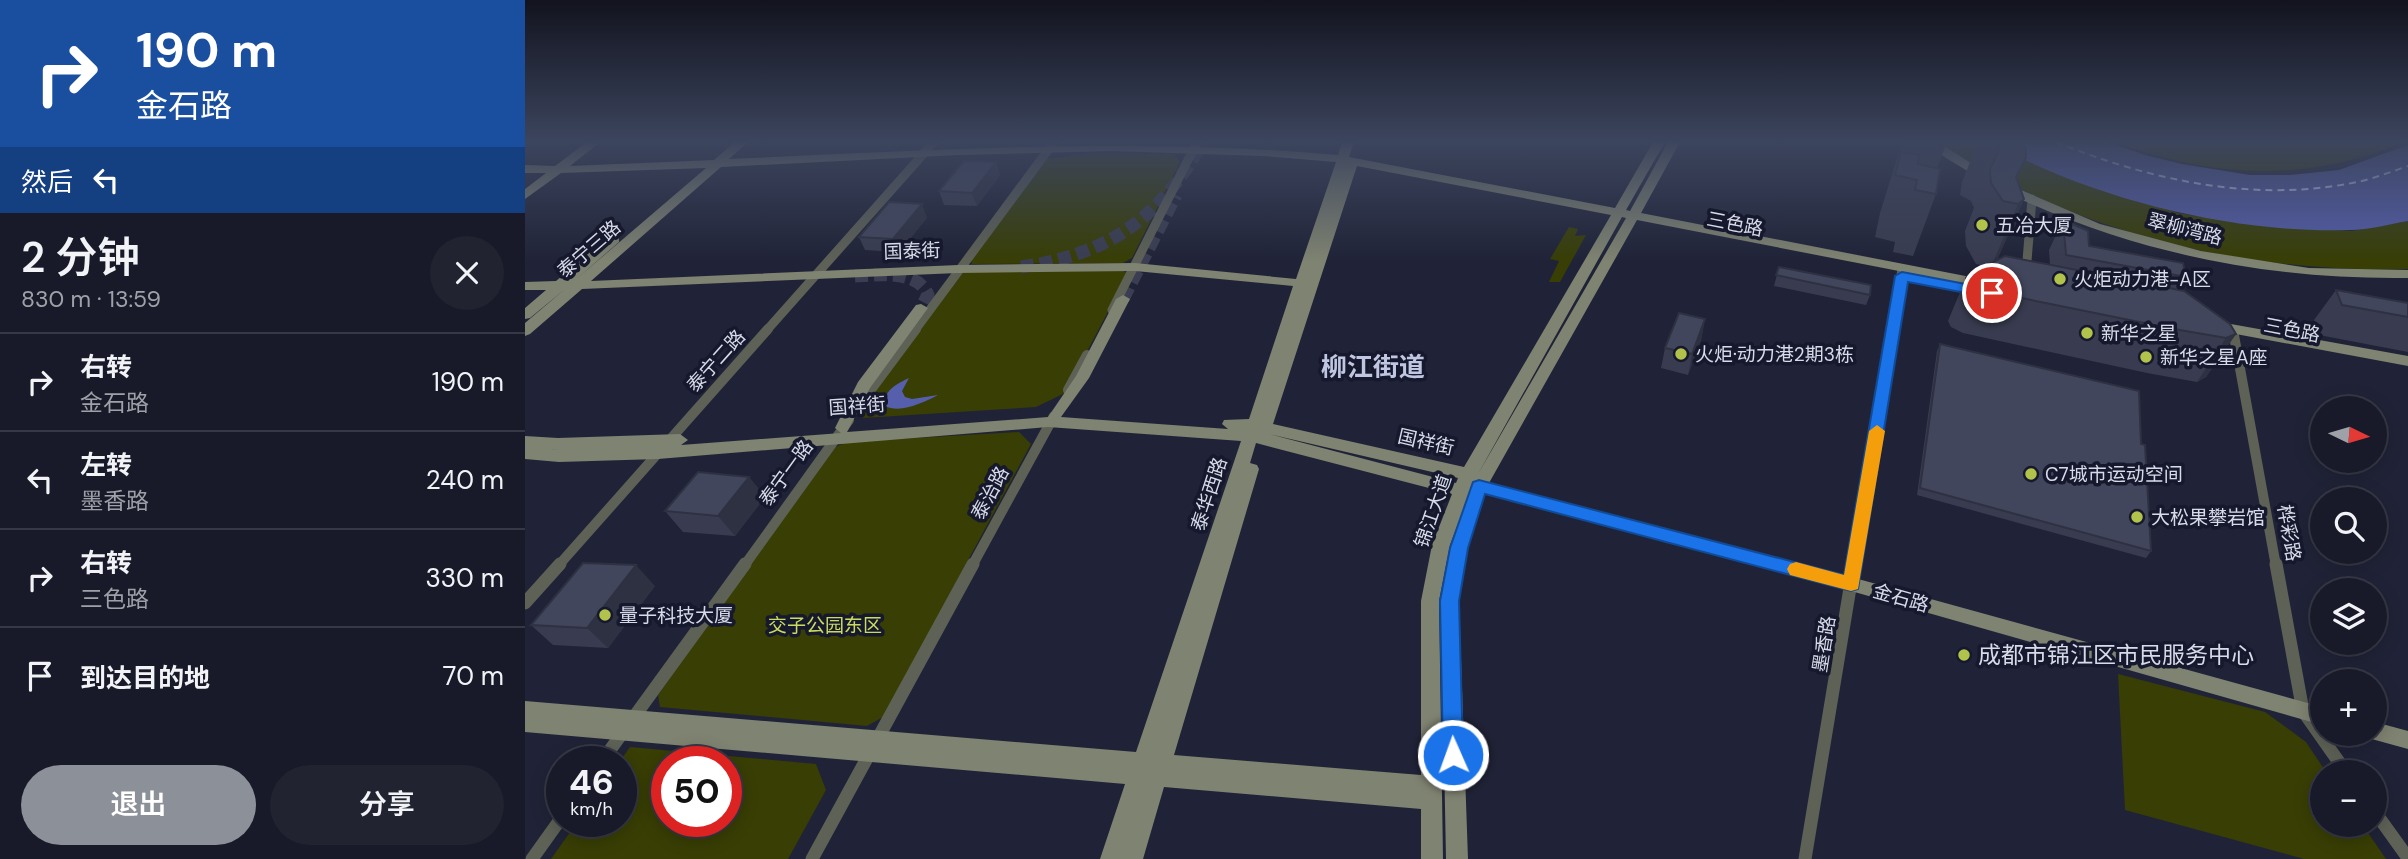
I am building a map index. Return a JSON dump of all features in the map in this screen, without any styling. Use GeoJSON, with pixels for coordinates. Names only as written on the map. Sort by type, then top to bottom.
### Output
{"type":"FeatureCollection","features":[{"type":"Feature","properties":{"kind":"street"},"geometry":{"type":"LineString","coordinates":[[525,195],[541,182]]}},
{"type":"Feature","properties":{"kind":"street","name":"泰宁三路"},"geometry":{"type":"LineString","coordinates":[[525,315],[680,182]]}},
{"type":"Feature","properties":{"kind":"street","name":"泰宁三路"},"geometry":{"type":"LineString","coordinates":[[525,331],[696,182]]}},
{"type":"Feature","properties":{"kind":"street","name":"泰宁二路"},"geometry":{"type":"LineString","coordinates":[[525,603],[898,182]]}},
{"type":"Feature","properties":{"kind":"street","name":"泰宁一路"},"geometry":{"type":"LineString","coordinates":[[613,746],[1024,182]]}},
{"type":"Feature","properties":{"kind":"street","name":"泰治路"},"geometry":{"type":"LineString","coordinates":[[812,859],[1135,267],[1177,182]]}},
{"type":"Feature","properties":{"kind":"street","name":"泰华西路"},"geometry":{"type":"LineString","coordinates":[[1257,432],[1300,283],[1339,182]]}},
{"type":"Feature","properties":{"kind":"street","name":"泰华西路"},"geometry":{"type":"LineString","coordinates":[[1111,859],[1150,769],[1340,182]]}},
{"type":"Feature","properties":{"kind":"street","name":"三色路"},"geometry":{"type":"LineString","coordinates":[[1441,182],[1996,290]]}},
{"type":"Feature","properties":{"kind":"street","name":"锦江大道"},"geometry":{"type":"LineString","coordinates":[[1624,219],[1641,182]]}},
{"type":"Feature","properties":{"kind":"street","name":"锦江大道"},"geometry":{"type":"LineString","coordinates":[[1457,859],[1450,601],[1473,480],[1648,182]]}},
{"type":"Feature","properties":{"kind":"street","name":"翠柳湾路"},"geometry":{"type":"LineString","coordinates":[[2000,182],[2081,220],[2178,250],[2293,270],[2373,276],[2408,274]]}},
{"type":"Feature","properties":{"kind":"street"},"geometry":{"type":"LineString","coordinates":[[2026,279],[2032,199]]}},
{"type":"Feature","properties":{"kind":"street","name":"国泰街"},"geometry":{"type":"LineString","coordinates":[[525,285],[958,269],[1135,267],[1300,283]]}},
{"type":"Feature","properties":{"kind":"street","name":"墨香路"},"geometry":{"type":"LineString","coordinates":[[1805,859],[1902,273]]}},
{"type":"Feature","properties":{"kind":"street"},"geometry":{"type":"LineString","coordinates":[[1051,419],[1082,378],[1123,299]]}},
{"type":"Feature","properties":{"kind":"street"},"geometry":{"type":"LineString","coordinates":[[839,433],[863,386],[921,308]]}},
{"type":"Feature","properties":{"kind":"street","name":"三色路"},"geometry":{"type":"LineString","coordinates":[[2196,323],[2234,334],[2408,371]]}},
{"type":"Feature","properties":{"kind":"street","name":"三色路"},"geometry":{"type":"LineString","coordinates":[[2207,334],[2234,334],[2408,361]]}},
{"type":"Feature","properties":{"kind":"street","name":"桦彩路"},"geometry":{"type":"LineString","coordinates":[[2234,334],[2303,711],[2338,760]]}},
{"type":"Feature","properties":{"kind":"street","name":"国祥街"},"geometry":{"type":"LineString","coordinates":[[525,453],[559,456],[1051,419],[1257,432],[1473,480]]}},
{"type":"Feature","properties":{"kind":"street","name":"国祥街"},"geometry":{"type":"LineString","coordinates":[[1257,432],[1459,490]]}},
{"type":"Feature","properties":{"kind":"street","name":"国祥街"},"geometry":{"type":"LineString","coordinates":[[525,442],[663,447]]}},
{"type":"Feature","properties":{"kind":"street","name":"锦江大道"},"geometry":{"type":"LineString","coordinates":[[1432,859],[1430,601],[1441,545],[1459,490],[1473,480]]}},
{"type":"Feature","properties":{"kind":"street","name":"金石路"},"geometry":{"type":"LineString","coordinates":[[1473,480],[2310,713]]}},
{"type":"Feature","properties":{"kind":"street"},"geometry":{"type":"LineString","coordinates":[[525,710],[628,726]]}},
{"type":"Feature","properties":{"kind":"street"},"geometry":{"type":"LineString","coordinates":[[525,723],[628,726],[1431,793]]}},
{"type":"Feature","properties":{"kind":"street"},"geometry":{"type":"LineString","coordinates":[[2387,734],[2408,740]]}},
{"type":"Feature","properties":{"kind":"street","name":"泰华西路"},"geometry":{"type":"LineString","coordinates":[[1132,859],[1150,769]]}},
{"type":"Feature","properties":{"kind":"street"},"geometry":{"type":"LineString","coordinates":[[2387,829],[2408,858]]}},
{"type":"Feature","properties":{"kind":"street"},"geometry":{"type":"LineString","coordinates":[[531,859],[547,837]]}},
{"type":"Feature","properties":{"kind":"green space"},"geometry":{"type":"Polygon","coordinates":[[[1029,182],[1170,182],[1132,258],[1123,263],[972,264],[971,260],[1029,182]]]}},
{"type":"Feature","properties":{"kind":"green space"},"geometry":{"type":"Polygon","coordinates":[[[2007,182],[2086,182],[2178,213],[2250,224],[2352,231],[2408,221],[2408,269],[2283,264],[2222,255],[2162,242],[2104,224],[2007,182]]]}},
{"type":"Feature","properties":{"kind":"green space"},"geometry":{"type":"Polygon","coordinates":[[[1569,227],[1578,229],[1575,236],[1586,235],[1560,282],[1549,282],[1559,261],[1550,259],[1569,227]]]}},
{"type":"Feature","properties":{"kind":"green space"},"geometry":{"type":"Polygon","coordinates":[[[1122,270],[1128,274],[1065,393],[1036,407],[863,418],[861,410],[955,275],[967,272],[1122,270]]]}},
{"type":"Feature","properties":{"kind":"green space","name":"交子公园东区"},"geometry":{"type":"Polygon","coordinates":[[[1019,432],[1031,444],[883,717],[867,726],[660,707],[658,695],[833,448],[847,442],[1019,432]]]}},
{"type":"Feature","properties":{"kind":"green space"},"geometry":{"type":"Polygon","coordinates":[[[2118,674],[2265,712],[2306,742],[2318,760],[2310,760],[2310,837],[2371,837],[2386,859],[2304,859],[2125,810],[2118,674]]]}},
{"type":"Feature","properties":{"kind":"green space"},"geometry":{"type":"Polygon","coordinates":[[[637,748],[651,749],[651,837],[742,837],[742,757],[816,764],[826,790],[788,859],[551,859],[567,837],[637,837],[637,748]]]}},
{"type":"Feature","properties":{"kind":"water"},"geometry":{"type":"Polygon","coordinates":[[[2079,182],[2408,182],[2408,221],[2357,230],[2306,230],[2212,219],[2118,196],[2079,182]]]}},
{"type":"Feature","properties":{"kind":"water"},"geometry":{"type":"Polygon","coordinates":[[[909,378],[902,391],[905,397],[912,399],[938,395],[905,408],[885,406],[889,392],[909,378]]]}},
{"type":"Feature","properties":{"kind":"building"},"geometry":{"type":"Polygon","coordinates":[[[946,182],[980,182],[972,193],[939,191],[946,182]]]}},
{"type":"Feature","properties":{"kind":"building"},"geometry":{"type":"Polygon","coordinates":[[[1917,182],[1938,182],[1936,194],[1915,190],[1917,182]]]}},
{"type":"Feature","properties":{"kind":"building"},"geometry":{"type":"Polygon","coordinates":[[[2018,182],[2024,199],[2018,204],[2003,201],[1991,183],[2018,182]]]}},
{"type":"Feature","properties":{"kind":"building"},"geometry":{"type":"Polygon","coordinates":[[[889,202],[922,204],[893,239],[859,237],[889,202]]]}},
{"type":"Feature","properties":{"kind":"building"},"geometry":{"type":"Polygon","coordinates":[[[2063,220],[2088,231],[2089,246],[2183,263],[2186,277],[2066,255],[2063,220]]]}},
{"type":"Feature","properties":{"kind":"building"},"geometry":{"type":"Polygon","coordinates":[[[2005,256],[2184,291],[2230,324],[2236,334],[2226,338],[2174,329],[1982,290],[1969,284],[1966,278],[1969,274],[2005,256]]]}},
{"type":"Feature","properties":{"kind":"building"},"geometry":{"type":"Polygon","coordinates":[[[1779,267],[1871,285],[1870,295],[1776,275],[1779,267]]]}},
{"type":"Feature","properties":{"kind":"building"},"geometry":{"type":"Polygon","coordinates":[[[2336,290],[2408,303],[2408,317],[2342,305],[2336,290]]]}},
{"type":"Feature","properties":{"kind":"building"},"geometry":{"type":"Polygon","coordinates":[[[1679,313],[1705,319],[1692,354],[1665,348],[1679,313]]]}},
{"type":"Feature","properties":{"kind":"building","name":"C7城市运动空间"},"geometry":{"type":"Polygon","coordinates":[[[1940,344],[2139,391],[2151,551],[1920,488],[1940,344]]]}},
{"type":"Feature","properties":{"kind":"building"},"geometry":{"type":"Polygon","coordinates":[[[698,472],[749,477],[718,516],[665,511],[698,472]]]}},
{"type":"Feature","properties":{"kind":"building"},"geometry":{"type":"Polygon","coordinates":[[[583,563],[636,565],[587,628],[531,625],[583,563]]]}},
{"type":"Feature","properties":{"kind":"ferry route"},"geometry":{"type":"LineString","coordinates":[[2190,182],[2245,189],[2284,190],[2323,188],[2356,182]]}},
{"type":"Feature","properties":{"kind":"tunnel"},"geometry":{"type":"LineString","coordinates":[[1021,267],[1080,253],[1106,242],[1129,229],[1149,212],[1176,182]]}},
{"type":"Feature","properties":{"kind":"tunnel"},"geometry":{"type":"LineString","coordinates":[[1123,299],[1176,195]]}},
{"type":"Feature","properties":{"kind":"tunnel"},"geometry":{"type":"LineString","coordinates":[[855,276],[896,275],[915,281],[928,295],[921,308]]}},
{"type":"Feature","properties":{"kind":"slow traffic"},"geometry":{"type":"LineString","coordinates":[[1796,569],[1851,584],[1877,431]]}},
{"type":"Feature","properties":{"kind":"place","name":"五冶大厦"},"geometry":{"type":"Point","coordinates":[1982,225]}},
{"type":"Feature","properties":{"kind":"place","name":"火炬动力港-A区"},"geometry":{"type":"Point","coordinates":[2060,279]}},
{"type":"Feature","properties":{"kind":"place","name":"新华之星"},"geometry":{"type":"Point","coordinates":[2087,333]}},
{"type":"Feature","properties":{"kind":"place","name":"火炬·动力港2期3栋"},"geometry":{"type":"Point","coordinates":[1681,354]}},
{"type":"Feature","properties":{"kind":"place","name":"新华之星A座"},"geometry":{"type":"Point","coordinates":[2146,357]}},
{"type":"Feature","properties":{"kind":"place","name":"C7城市运动空间"},"geometry":{"type":"Point","coordinates":[2031,474]}},
{"type":"Feature","properties":{"kind":"place","name":"大松果攀岩馆"},"geometry":{"type":"Point","coordinates":[2137,517]}},
{"type":"Feature","properties":{"kind":"place","name":"量子科技大厦"},"geometry":{"type":"Point","coordinates":[605,615]}},
{"type":"Feature","properties":{"kind":"place","name":"成都市锦江区市民服务中心"},"geometry":{"type":"Point","coordinates":[1964,655]}},
{"type":"Feature","properties":{"kind":"district","name":"柳江街道"},"geometry":{"type":"Point","coordinates":[1373,367]}},
{"type":"Feature","properties":{"kind":"route"},"geometry":{"type":"LineString","coordinates":[[1453,755],[1450,601],[1459,548],[1479,486],[1851,584],[1902,276],[1992,293]]}}]}
